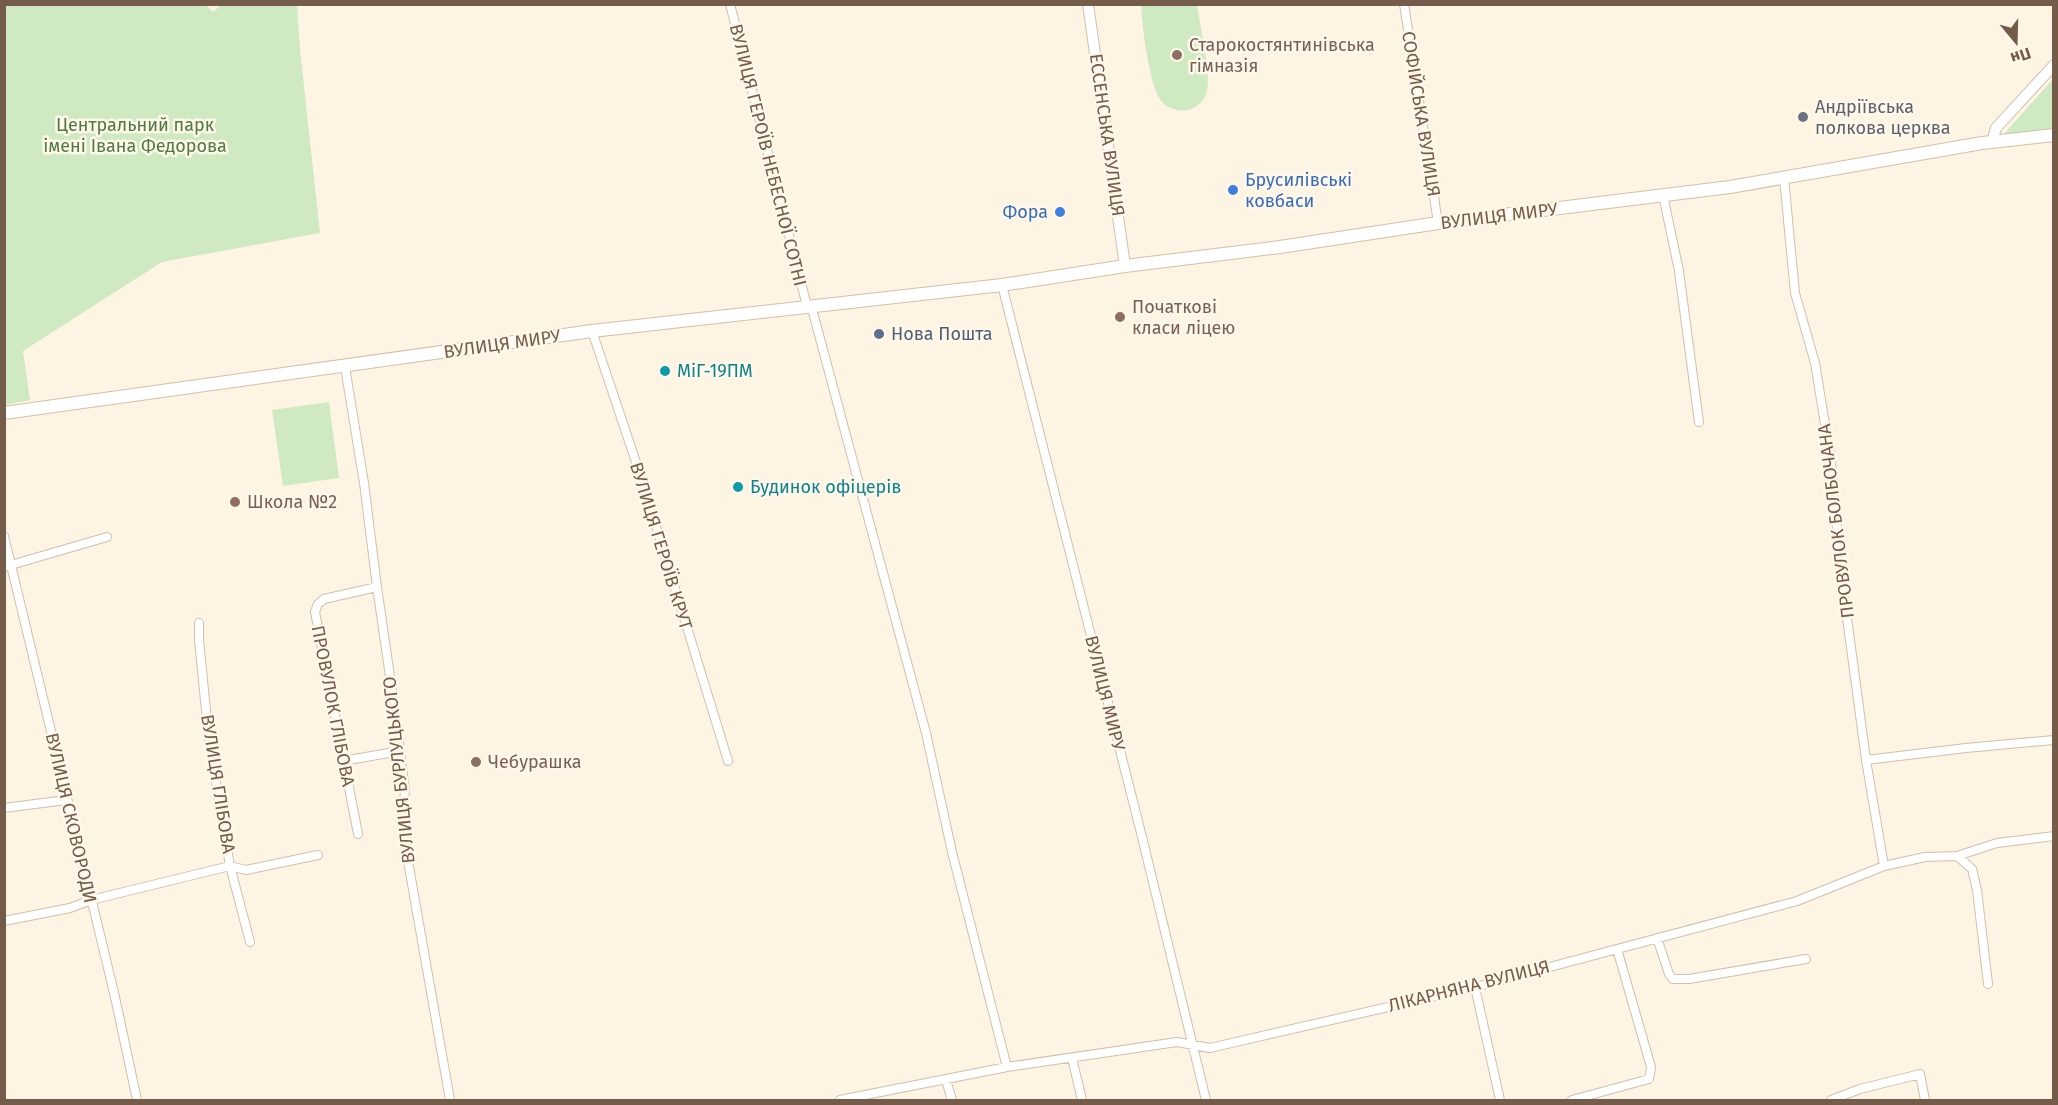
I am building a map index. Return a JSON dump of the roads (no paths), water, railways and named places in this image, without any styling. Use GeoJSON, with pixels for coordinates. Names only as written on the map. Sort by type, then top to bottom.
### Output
{"type":"FeatureCollection","features":[{"type":"Feature","properties":{"kind":"main road","name":"ВУЛИЦЯ МИРУ"},"geometry":{"type":"LineString","coordinates":[[4,412],[345,367],[592,331],[1002,285],[1438,223],[1784,178],[1995,142],[2054,135]]}},
{"type":"Feature","properties":{"kind":"street","name":"ВУЛИЦЯ ГЕРОЇВ НЕБЕСНОЇ СОТНІ"},"geometry":{"type":"LineString","coordinates":[[730,4],[809,306],[926,733],[952,852],[1007,1067]]}},
{"type":"Feature","properties":{"kind":"street","name":"ЕССЕНСЬКА ВУЛИЦЯ"},"geometry":{"type":"LineString","coordinates":[[1088,4],[1125,266]]}},
{"type":"Feature","properties":{"kind":"street","name":"СОФІЙСЬКА ВУЛИЦЯ"},"geometry":{"type":"LineString","coordinates":[[1404,4],[1438,223]]}},
{"type":"Feature","properties":{"kind":"street"},"geometry":{"type":"LineString","coordinates":[[1995,142],[1996,129],[2054,65]]}},
{"type":"Feature","properties":{"kind":"street","name":"ПРОВУЛОК БОЛБОЧАНА"},"geometry":{"type":"LineString","coordinates":[[1784,178],[1795,293],[1815,363],[1831,460],[1841,573],[1866,760],[1884,866]]}},
{"type":"Feature","properties":{"kind":"street"},"geometry":{"type":"LineString","coordinates":[[1663,195],[1679,271],[1699,422]]}},
{"type":"Feature","properties":{"kind":"street","name":"ВУЛИЦЯ МИРУ"},"geometry":{"type":"LineString","coordinates":[[1002,285],[1194,1045],[1206,1101]]}},
{"type":"Feature","properties":{"kind":"street","name":"ВУЛИЦЯ ГЕРОЇВ КРУТ"},"geometry":{"type":"LineString","coordinates":[[592,331],[640,474],[728,761]]}},
{"type":"Feature","properties":{"kind":"street","name":"ВУЛИЦЯ БУРЛУЦЬКОГО"},"geometry":{"type":"LineString","coordinates":[[345,367],[364,483],[400,751],[405,791],[402,820],[405,844],[450,1101]]}},
{"type":"Feature","properties":{"kind":"street","name":"ВУЛИЦЯ СКОВОРОДИ"},"geometry":{"type":"LineString","coordinates":[[4,536],[8,565],[91,900],[137,1101]]}},
{"type":"Feature","properties":{"kind":"street"},"geometry":{"type":"LineString","coordinates":[[8,565],[107,537]]}},
{"type":"Feature","properties":{"kind":"street","name":"ПРОВУЛОК ГЛІБОВА"},"geometry":{"type":"LineString","coordinates":[[358,834],[315,612],[318,604],[324,599],[377,587]]}},
{"type":"Feature","properties":{"kind":"street","name":"ВУЛИЦЯ ГЛІБОВА"},"geometry":{"type":"LineString","coordinates":[[200,623],[199,640],[209,741],[230,866],[250,942]]}},
{"type":"Feature","properties":{"kind":"street"},"geometry":{"type":"LineString","coordinates":[[1866,760],[2054,740]]}},
{"type":"Feature","properties":{"kind":"street"},"geometry":{"type":"LineString","coordinates":[[343,761],[400,751]]}},
{"type":"Feature","properties":{"kind":"street"},"geometry":{"type":"LineString","coordinates":[[4,808],[66,800]]}},
{"type":"Feature","properties":{"kind":"street","name":"ЛІКАРНЯНА ВУЛИЦЯ"},"geometry":{"type":"LineString","coordinates":[[840,1101],[1007,1067],[1177,1042],[1210,1048],[1475,987],[1797,901],[1884,866],[1925,857],[1957,856],[1997,843],[2054,836]]}},
{"type":"Feature","properties":{"kind":"street"},"geometry":{"type":"LineString","coordinates":[[4,921],[70,908],[91,900],[230,866],[246,870],[318,855]]}},
{"type":"Feature","properties":{"kind":"street"},"geometry":{"type":"LineString","coordinates":[[1957,856],[1972,869],[1975,880],[1988,984]]}},
{"type":"Feature","properties":{"kind":"street"},"geometry":{"type":"LineString","coordinates":[[1657,938],[1669,974],[1673,979],[1689,979],[1806,959]]}},
{"type":"Feature","properties":{"kind":"street"},"geometry":{"type":"LineString","coordinates":[[1572,1101],[1649,1079],[1651,1067],[1617,949]]}},
{"type":"Feature","properties":{"kind":"street"},"geometry":{"type":"LineString","coordinates":[[1475,987],[1500,1101]]}},
{"type":"Feature","properties":{"kind":"street"},"geometry":{"type":"LineString","coordinates":[[1072,1058],[1082,1101]]}},
{"type":"Feature","properties":{"kind":"street"},"geometry":{"type":"LineString","coordinates":[[1831,1101],[1860,1089],[1920,1074],[1925,1101]]}},
{"type":"Feature","properties":{"kind":"street"},"geometry":{"type":"LineString","coordinates":[[946,1080],[952,1101]]}},
{"type":"Feature","properties":{"kind":"place","name":"Старокостянтинівська гімназія"},"geometry":{"type":"Point","coordinates":[1177,55]}},
{"type":"Feature","properties":{"kind":"place","name":"Андріївська полкова церква"},"geometry":{"type":"Point","coordinates":[1803,117]}},
{"type":"Feature","properties":{"kind":"place","name":"Брусилівські ковбаси"},"geometry":{"type":"Point","coordinates":[1233,190]}},
{"type":"Feature","properties":{"kind":"place","name":"Фора"},"geometry":{"type":"Point","coordinates":[1060,212]}},
{"type":"Feature","properties":{"kind":"place","name":"Початкові класи ліцею"},"geometry":{"type":"Point","coordinates":[1120,317]}},
{"type":"Feature","properties":{"kind":"place","name":"Нова Пошта"},"geometry":{"type":"Point","coordinates":[879,334]}},
{"type":"Feature","properties":{"kind":"place","name":"МіГ-19ПМ"},"geometry":{"type":"Point","coordinates":[665,371]}},
{"type":"Feature","properties":{"kind":"place","name":"Будинок офіцерів"},"geometry":{"type":"Point","coordinates":[738,487]}},
{"type":"Feature","properties":{"kind":"place","name":"Школа №2"},"geometry":{"type":"Point","coordinates":[235,502]}},
{"type":"Feature","properties":{"kind":"place","name":"Чебурашка"},"geometry":{"type":"Point","coordinates":[476,762]}},
{"type":"Feature","properties":{"kind":"park label","name":"Центральний парк імені Івана Федорова"},"geometry":{"type":"Point","coordinates":[135,135]}}]}
